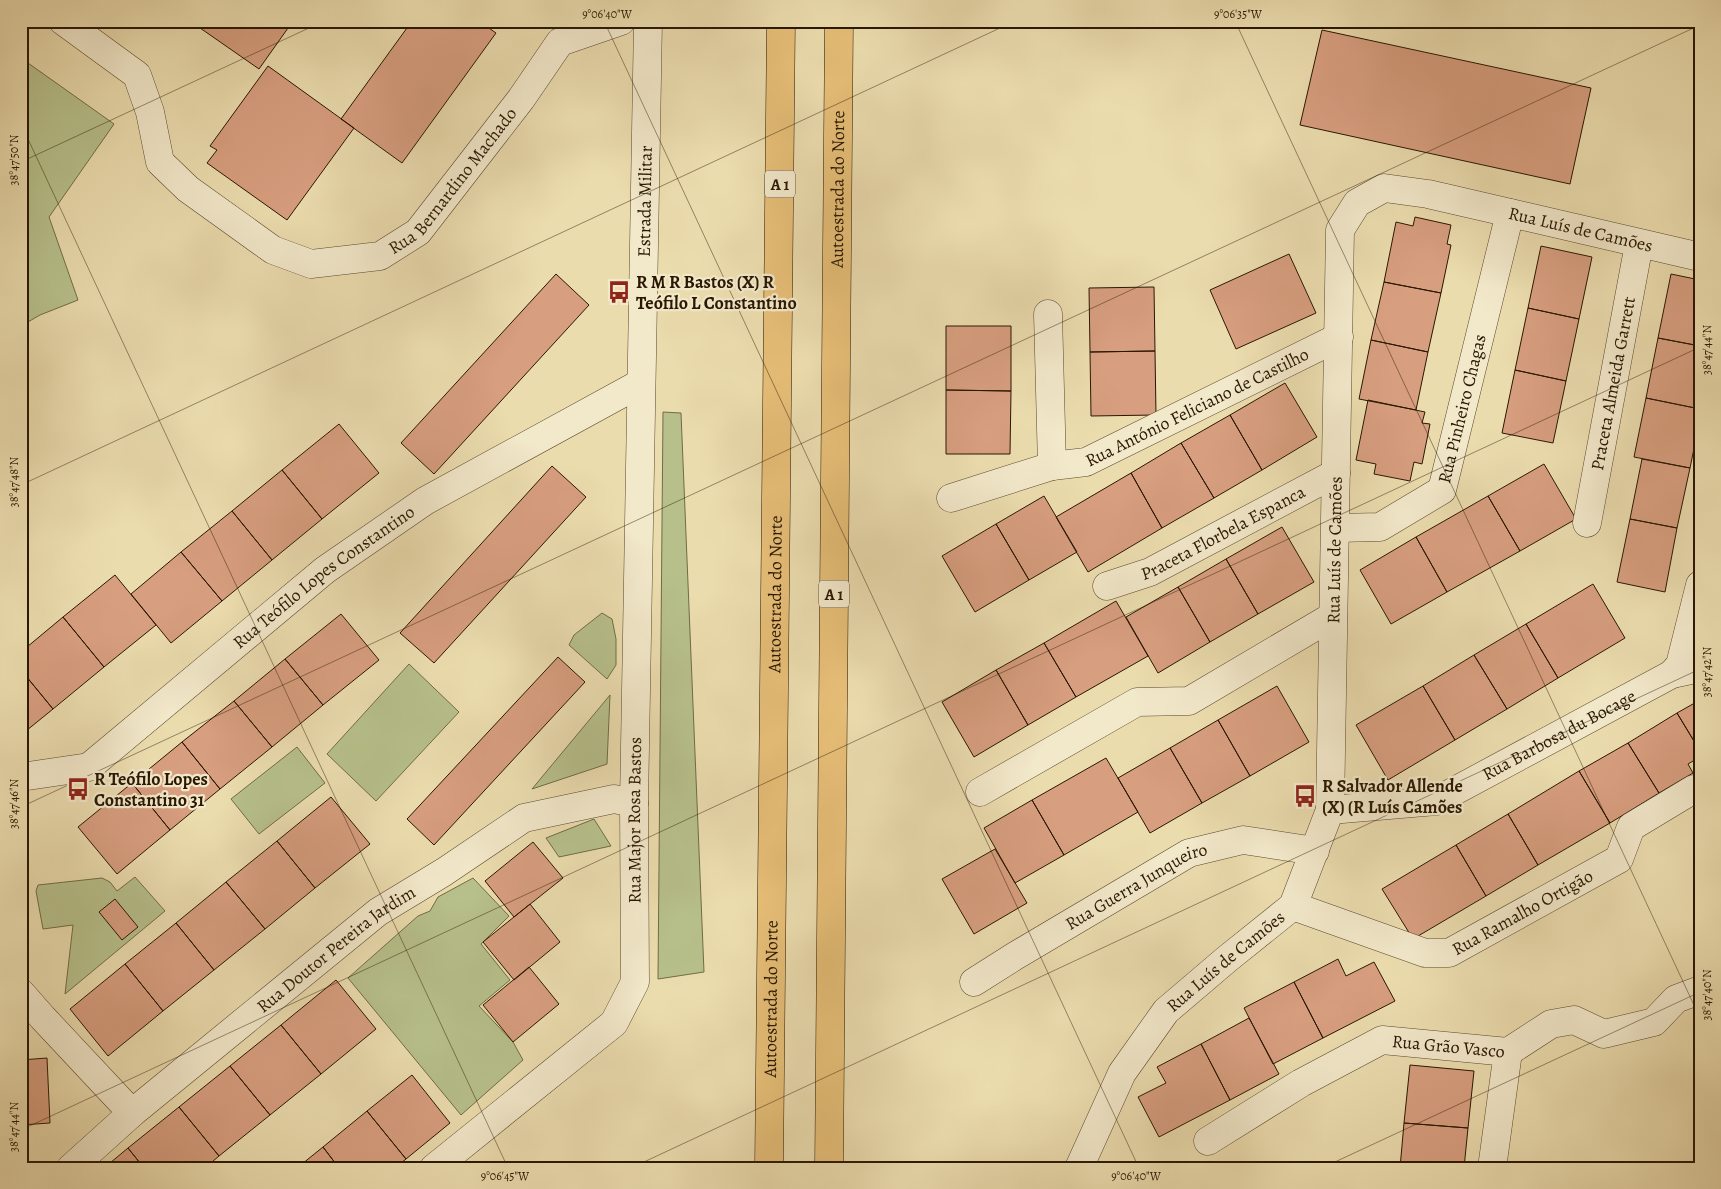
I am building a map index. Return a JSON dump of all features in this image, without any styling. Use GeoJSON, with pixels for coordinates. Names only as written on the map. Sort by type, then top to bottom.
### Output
{"type":"FeatureCollection","features":[{"type":"Feature","properties":{"kind":"highway","name":"Autoestrada do Norte"},"geometry":{"type":"LineString","coordinates":[[770,1168],[781,21]]}},
{"type":"Feature","properties":{"kind":"highway","name":"Autoestrada do Norte"},"geometry":{"type":"LineString","coordinates":[[829,1168],[839,21]]}},
{"type":"Feature","properties":{"kind":"street","name":"Rua Bernardino Machado"},"geometry":{"type":"LineString","coordinates":[[63,21],[137,75],[150,112],[160,162],[188,189],[273,250],[311,264],[380,256],[418,232],[521,99],[560,42],[621,21]]}},
{"type":"Feature","properties":{"kind":"street","name":"Estrada Militar"},"geometry":{"type":"LineString","coordinates":[[641,383],[648,21]]}},
{"type":"Feature","properties":{"kind":"street","name":"Rua Luís de Camões"},"geometry":{"type":"LineString","coordinates":[[1079,1168],[1122,1073],[1166,1012],[1227,959],[1293,906],[1330,810],[1340,230],[1357,202],[1384,188],[1428,194],[1700,257]]}},
{"type":"Feature","properties":{"kind":"street","name":"Rua Pinheiro Chagas"},"geometry":{"type":"LineString","coordinates":[[1336,528],[1380,527],[1442,490],[1510,213]]}},
{"type":"Feature","properties":{"kind":"street","name":"Praceta Almeida Garrett"},"geometry":{"type":"LineString","coordinates":[[1587,523],[1639,244]]}},
{"type":"Feature","properties":{"kind":"street"},"geometry":{"type":"LineString","coordinates":[[1048,314],[1052,466]]}},
{"type":"Feature","properties":{"kind":"street","name":"Rua António Feliciano de Castilho"},"geometry":{"type":"LineString","coordinates":[[952,498],[1052,466],[1086,462],[1339,337]]}},
{"type":"Feature","properties":{"kind":"street","name":"Rua Teófilo Lopes Constantino"},"geometry":{"type":"LineString","coordinates":[[21,777],[89,767],[325,570],[425,501],[641,383]]}},
{"type":"Feature","properties":{"kind":"street","name":"Rua Major Rosa Bastos"},"geometry":{"type":"LineString","coordinates":[[434,1168],[614,1023],[635,982],[634,803],[641,383]]}},
{"type":"Feature","properties":{"kind":"street","name":"Praceta Florbela Espanca"},"geometry":{"type":"LineString","coordinates":[[1107,586],[1150,572],[1336,473]]}},
{"type":"Feature","properties":{"kind":"street"},"geometry":{"type":"LineString","coordinates":[[1672,674],[1680,665],[1700,585]]}},
{"type":"Feature","properties":{"kind":"street"},"geometry":{"type":"LineString","coordinates":[[980,792],[1137,702],[1189,701],[1333,616]]}},
{"type":"Feature","properties":{"kind":"street","name":"Rua Barbosa du Bocage"},"geometry":{"type":"LineString","coordinates":[[1330,810],[1436,800],[1672,674],[1700,668]]}},
{"type":"Feature","properties":{"kind":"street","name":"Rua Ramalho Ortigão"},"geometry":{"type":"LineString","coordinates":[[1293,906],[1425,953],[1449,953],[1619,859],[1631,826],[1694,789]]}},
{"type":"Feature","properties":{"kind":"street","name":"Rua Doutor Pereira Jardim"},"geometry":{"type":"LineString","coordinates":[[72,1168],[132,1113],[378,912],[436,877],[524,818],[614,799],[634,803]]}},
{"type":"Feature","properties":{"kind":"street","name":"Rua Guerra Junqueiro"},"geometry":{"type":"LineString","coordinates":[[974,982],[1189,853],[1244,840],[1315,851]]}},
{"type":"Feature","properties":{"kind":"street"},"geometry":{"type":"LineString","coordinates":[[1508,1052],[1551,1024],[1574,1020],[1604,1034],[1654,1022],[1676,999],[1700,990]]}},
{"type":"Feature","properties":{"kind":"street"},"geometry":{"type":"LineString","coordinates":[[21,993],[132,1113]]}},
{"type":"Feature","properties":{"kind":"street","name":"Rua Grão Vasco"},"geometry":{"type":"LineString","coordinates":[[1208,1141],[1301,1083],[1382,1040],[1508,1052],[1492,1168]]}},
{"type":"Feature","properties":{"kind":"green space"},"geometry":{"type":"Polygon","coordinates":[[[21,58],[114,124],[49,217],[78,300],[40,315],[21,326],[21,58]]]}},
{"type":"Feature","properties":{"kind":"green space"},"geometry":{"type":"Polygon","coordinates":[[[663,412],[681,413],[704,972],[658,979],[663,412]]]}},
{"type":"Feature","properties":{"kind":"green space"},"geometry":{"type":"Polygon","coordinates":[[[602,613],[612,619],[616,639],[616,665],[607,679],[569,645],[574,635],[602,613]]]}},
{"type":"Feature","properties":{"kind":"green space"},"geometry":{"type":"Polygon","coordinates":[[[409,664],[459,712],[376,801],[327,754],[409,664]]]}},
{"type":"Feature","properties":{"kind":"green space"},"geometry":{"type":"Polygon","coordinates":[[[610,695],[607,764],[532,789],[610,695]]]}},
{"type":"Feature","properties":{"kind":"green space"},"geometry":{"type":"Polygon","coordinates":[[[297,747],[325,783],[259,834],[231,799],[297,747]]]}},
{"type":"Feature","properties":{"kind":"green space"},"geometry":{"type":"Polygon","coordinates":[[[594,819],[611,846],[559,857],[546,838],[594,819]]]}},
{"type":"Feature","properties":{"kind":"green space"},"geometry":{"type":"Polygon","coordinates":[[[135,877],[165,911],[65,994],[73,925],[43,929],[36,891],[38,885],[102,878],[110,882],[117,891],[135,877]]]}},
{"type":"Feature","properties":{"kind":"green space"},"geometry":{"type":"Polygon","coordinates":[[[473,878],[509,916],[481,944],[510,980],[479,1006],[513,1042],[523,1060],[461,1115],[348,978],[418,916],[430,911],[438,897],[473,878]]]}},
{"type":"Feature","properties":{"kind":"building"},"geometry":{"type":"Polygon","coordinates":[[[190,21],[293,21],[259,69],[190,21]]]}},
{"type":"Feature","properties":{"kind":"building"},"geometry":{"type":"Polygon","coordinates":[[[412,21],[479,21],[496,33],[402,163],[341,119],[412,21]]]}},
{"type":"Feature","properties":{"kind":"building"},"geometry":{"type":"Polygon","coordinates":[[[1322,30],[1591,88],[1570,184],[1300,125],[1322,30]]]}},
{"type":"Feature","properties":{"kind":"building"},"geometry":{"type":"Polygon","coordinates":[[[268,66],[354,128],[287,220],[207,163],[217,150],[210,146],[268,66]]]}},
{"type":"Feature","properties":{"kind":"building"},"geometry":{"type":"Polygon","coordinates":[[[1415,217],[1451,225],[1447,244],[1451,245],[1441,293],[1384,282],[1396,222],[1413,226],[1415,217]]]}},
{"type":"Feature","properties":{"kind":"building"},"geometry":{"type":"Polygon","coordinates":[[[1541,246],[1592,257],[1579,319],[1528,308],[1541,246]]]}},
{"type":"Feature","properties":{"kind":"building"},"geometry":{"type":"Polygon","coordinates":[[[1289,254],[1316,313],[1236,349],[1210,290],[1289,254]]]}},
{"type":"Feature","properties":{"kind":"building"},"geometry":{"type":"Polygon","coordinates":[[[556,274],[589,305],[434,474],[401,443],[556,274]]]}},
{"type":"Feature","properties":{"kind":"building"},"geometry":{"type":"Polygon","coordinates":[[[1671,274],[1700,280],[1700,346],[1658,338],[1671,274]]]}},
{"type":"Feature","properties":{"kind":"building"},"geometry":{"type":"Polygon","coordinates":[[[1384,282],[1441,293],[1428,352],[1371,340],[1384,282]]]}},
{"type":"Feature","properties":{"kind":"building"},"geometry":{"type":"Polygon","coordinates":[[[1154,287],[1155,351],[1090,352],[1089,288],[1154,287]]]}},
{"type":"Feature","properties":{"kind":"building"},"geometry":{"type":"Polygon","coordinates":[[[1528,308],[1579,319],[1566,381],[1515,370],[1528,308]]]}},
{"type":"Feature","properties":{"kind":"building"},"geometry":{"type":"Polygon","coordinates":[[[946,326],[1011,326],[1011,391],[946,390],[946,326]]]}},
{"type":"Feature","properties":{"kind":"building"},"geometry":{"type":"Polygon","coordinates":[[[1658,338],[1700,346],[1700,409],[1646,398],[1658,338]]]}},
{"type":"Feature","properties":{"kind":"building"},"geometry":{"type":"Polygon","coordinates":[[[1371,340],[1428,352],[1416,410],[1359,399],[1371,340]]]}},
{"type":"Feature","properties":{"kind":"building"},"geometry":{"type":"Polygon","coordinates":[[[1155,351],[1156,415],[1091,416],[1090,352],[1155,351]]]}},
{"type":"Feature","properties":{"kind":"building"},"geometry":{"type":"Polygon","coordinates":[[[1515,370],[1566,381],[1553,443],[1502,433],[1515,370]]]}},
{"type":"Feature","properties":{"kind":"building"},"geometry":{"type":"Polygon","coordinates":[[[1285,383],[1317,437],[1262,470],[1230,415],[1285,383]]]}},
{"type":"Feature","properties":{"kind":"building"},"geometry":{"type":"Polygon","coordinates":[[[946,390],[1011,391],[1010,454],[946,454],[946,390]]]}},
{"type":"Feature","properties":{"kind":"building"},"geometry":{"type":"Polygon","coordinates":[[[1646,398],[1700,409],[1700,419],[1690,468],[1634,457],[1646,398]]]}},
{"type":"Feature","properties":{"kind":"building"},"geometry":{"type":"Polygon","coordinates":[[[1368,400],[1425,412],[1422,423],[1430,424],[1422,464],[1414,462],[1410,481],[1374,474],[1376,464],[1356,460],[1368,400]]]}},
{"type":"Feature","properties":{"kind":"building"},"geometry":{"type":"Polygon","coordinates":[[[1230,415],[1262,470],[1214,498],[1181,443],[1230,415]]]}},
{"type":"Feature","properties":{"kind":"building"},"geometry":{"type":"Polygon","coordinates":[[[339,424],[379,473],[322,519],[282,470],[339,424]]]}},
{"type":"Feature","properties":{"kind":"building"},"geometry":{"type":"Polygon","coordinates":[[[1181,443],[1214,498],[1162,528],[1131,473],[1181,443]]]}},
{"type":"Feature","properties":{"kind":"building"},"geometry":{"type":"Polygon","coordinates":[[[1642,459],[1690,468],[1677,528],[1630,519],[1642,459]]]}},
{"type":"Feature","properties":{"kind":"building"},"geometry":{"type":"Polygon","coordinates":[[[1544,464],[1576,519],[1520,551],[1488,496],[1544,464]]]}},
{"type":"Feature","properties":{"kind":"building"},"geometry":{"type":"Polygon","coordinates":[[[552,466],[586,497],[434,663],[400,633],[552,466]]]}},
{"type":"Feature","properties":{"kind":"building"},"geometry":{"type":"Polygon","coordinates":[[[282,470],[322,519],[272,560],[232,511],[282,470]]]}},
{"type":"Feature","properties":{"kind":"building"},"geometry":{"type":"Polygon","coordinates":[[[1131,473],[1162,528],[1088,572],[1056,517],[1131,473]]]}},
{"type":"Feature","properties":{"kind":"building"},"geometry":{"type":"Polygon","coordinates":[[[1044,496],[1077,552],[1029,580],[996,524],[1044,496]]]}},
{"type":"Feature","properties":{"kind":"building"},"geometry":{"type":"Polygon","coordinates":[[[1488,496],[1520,551],[1447,592],[1416,537],[1488,496]]]}},
{"type":"Feature","properties":{"kind":"building"},"geometry":{"type":"Polygon","coordinates":[[[232,511],[272,560],[222,601],[181,552],[232,511]]]}},
{"type":"Feature","properties":{"kind":"building"},"geometry":{"type":"Polygon","coordinates":[[[1630,519],[1677,528],[1665,592],[1617,582],[1630,519]]]}},
{"type":"Feature","properties":{"kind":"building"},"geometry":{"type":"Polygon","coordinates":[[[996,524],[1029,580],[975,612],[942,556],[996,524]]]}},
{"type":"Feature","properties":{"kind":"building"},"geometry":{"type":"Polygon","coordinates":[[[1282,527],[1314,582],[1258,614],[1226,559],[1282,527]]]}},
{"type":"Feature","properties":{"kind":"building"},"geometry":{"type":"Polygon","coordinates":[[[1416,537],[1447,592],[1391,624],[1360,570],[1416,537]]]}},
{"type":"Feature","properties":{"kind":"building"},"geometry":{"type":"Polygon","coordinates":[[[181,552],[222,601],[171,643],[131,594],[181,552]]]}},
{"type":"Feature","properties":{"kind":"building"},"geometry":{"type":"Polygon","coordinates":[[[1226,559],[1258,614],[1210,642],[1178,587],[1226,559]]]}},
{"type":"Feature","properties":{"kind":"building"},"geometry":{"type":"Polygon","coordinates":[[[115,575],[156,625],[104,667],[63,617],[115,575]]]}},
{"type":"Feature","properties":{"kind":"building"},"geometry":{"type":"Polygon","coordinates":[[[1593,584],[1625,638],[1558,678],[1526,624],[1593,584]]]}},
{"type":"Feature","properties":{"kind":"building"},"geometry":{"type":"Polygon","coordinates":[[[1178,587],[1210,642],[1158,673],[1126,617],[1178,587]]]}},
{"type":"Feature","properties":{"kind":"building"},"geometry":{"type":"Polygon","coordinates":[[[1116,601],[1148,656],[1076,697],[1044,643],[1116,601]]]}},
{"type":"Feature","properties":{"kind":"building"},"geometry":{"type":"Polygon","coordinates":[[[341,614],[379,660],[323,705],[285,659],[341,614]]]}},
{"type":"Feature","properties":{"kind":"building"},"geometry":{"type":"Polygon","coordinates":[[[63,617],[104,667],[53,709],[21,670],[21,652],[63,617]]]}},
{"type":"Feature","properties":{"kind":"building"},"geometry":{"type":"Polygon","coordinates":[[[1526,624],[1558,678],[1507,709],[1474,655],[1526,624]]]}},
{"type":"Feature","properties":{"kind":"building"},"geometry":{"type":"Polygon","coordinates":[[[1044,643],[1076,697],[1028,725],[996,670],[1044,643]]]}},
{"type":"Feature","properties":{"kind":"building"},"geometry":{"type":"Polygon","coordinates":[[[1474,655],[1507,709],[1455,740],[1423,686],[1474,655]]]}},
{"type":"Feature","properties":{"kind":"building"},"geometry":{"type":"Polygon","coordinates":[[[558,657],[585,682],[434,845],[407,819],[558,657]]]}},
{"type":"Feature","properties":{"kind":"building"},"geometry":{"type":"Polygon","coordinates":[[[285,659],[323,705],[272,747],[234,701],[285,659]]]}},
{"type":"Feature","properties":{"kind":"building"},"geometry":{"type":"Polygon","coordinates":[[[21,670],[53,709],[21,735],[21,670]]]}},
{"type":"Feature","properties":{"kind":"building"},"geometry":{"type":"Polygon","coordinates":[[[996,670],[1028,725],[974,757],[942,702],[996,670]]]}},
{"type":"Feature","properties":{"kind":"building"},"geometry":{"type":"Polygon","coordinates":[[[1277,686],[1309,742],[1250,776],[1218,720],[1277,686]]]}},
{"type":"Feature","properties":{"kind":"building"},"geometry":{"type":"Polygon","coordinates":[[[1423,686],[1455,740],[1388,780],[1356,725],[1423,686]]]}},
{"type":"Feature","properties":{"kind":"building"},"geometry":{"type":"Polygon","coordinates":[[[1700,700],[1700,751],[1677,713],[1700,700]]]}},
{"type":"Feature","properties":{"kind":"building"},"geometry":{"type":"Polygon","coordinates":[[[234,701],[272,747],[220,789],[182,742],[234,701]]]}},
{"type":"Feature","properties":{"kind":"building"},"geometry":{"type":"Polygon","coordinates":[[[1677,713],[1700,751],[1700,757],[1688,764],[1693,773],[1659,793],[1628,743],[1677,713]]]}},
{"type":"Feature","properties":{"kind":"building"},"geometry":{"type":"Polygon","coordinates":[[[1218,720],[1250,776],[1202,803],[1170,748],[1218,720]]]}},
{"type":"Feature","properties":{"kind":"building"},"geometry":{"type":"Polygon","coordinates":[[[182,742],[220,789],[170,830],[132,783],[182,742]]]}},
{"type":"Feature","properties":{"kind":"building"},"geometry":{"type":"Polygon","coordinates":[[[1628,743],[1659,793],[1610,823],[1579,771],[1628,743]]]}},
{"type":"Feature","properties":{"kind":"building"},"geometry":{"type":"Polygon","coordinates":[[[1170,748],[1202,803],[1150,833],[1118,778],[1170,748]]]}},
{"type":"Feature","properties":{"kind":"building"},"geometry":{"type":"Polygon","coordinates":[[[1106,758],[1138,812],[1064,855],[1032,800],[1106,758]]]}},
{"type":"Feature","properties":{"kind":"building"},"geometry":{"type":"Polygon","coordinates":[[[1579,771],[1610,823],[1538,865],[1508,814],[1579,771]]]}},
{"type":"Feature","properties":{"kind":"building"},"geometry":{"type":"Polygon","coordinates":[[[132,783],[170,830],[117,874],[78,827],[132,783]]]}},
{"type":"Feature","properties":{"kind":"building"},"geometry":{"type":"Polygon","coordinates":[[[331,797],[370,844],[315,888],[277,841],[331,797]]]}},
{"type":"Feature","properties":{"kind":"building"},"geometry":{"type":"Polygon","coordinates":[[[1032,800],[1064,855],[1015,883],[984,828],[1032,800]]]}},
{"type":"Feature","properties":{"kind":"building"},"geometry":{"type":"Polygon","coordinates":[[[1508,814],[1538,865],[1486,896],[1456,845],[1508,814]]]}},
{"type":"Feature","properties":{"kind":"building"},"geometry":{"type":"Polygon","coordinates":[[[277,841],[315,888],[265,929],[226,882],[277,841]]]}},
{"type":"Feature","properties":{"kind":"building"},"geometry":{"type":"Polygon","coordinates":[[[533,842],[563,878],[514,917],[485,881],[533,842]]]}},
{"type":"Feature","properties":{"kind":"building"},"geometry":{"type":"Polygon","coordinates":[[[1456,845],[1486,896],[1413,939],[1382,889],[1456,845]]]}},
{"type":"Feature","properties":{"kind":"building"},"geometry":{"type":"Polygon","coordinates":[[[21,848],[27,884],[21,884],[21,848]]]}},
{"type":"Feature","properties":{"kind":"building"},"geometry":{"type":"Polygon","coordinates":[[[995,849],[1027,903],[974,934],[942,879],[995,849]]]}},
{"type":"Feature","properties":{"kind":"building"},"geometry":{"type":"Polygon","coordinates":[[[226,882],[265,929],[214,970],[176,923],[226,882]]]}},
{"type":"Feature","properties":{"kind":"building"},"geometry":{"type":"Polygon","coordinates":[[[115,899],[138,927],[122,940],[99,912],[115,899]]]}},
{"type":"Feature","properties":{"kind":"building"},"geometry":{"type":"Polygon","coordinates":[[[530,904],[560,942],[514,980],[483,942],[530,904]]]}},
{"type":"Feature","properties":{"kind":"building"},"geometry":{"type":"Polygon","coordinates":[[[176,923],[214,970],[163,1011],[125,964],[176,923]]]}},
{"type":"Feature","properties":{"kind":"building"},"geometry":{"type":"Polygon","coordinates":[[[1338,959],[1346,976],[1374,962],[1395,1001],[1323,1038],[1294,982],[1338,959]]]}},
{"type":"Feature","properties":{"kind":"building"},"geometry":{"type":"Polygon","coordinates":[[[125,964],[163,1011],[108,1056],[70,1009],[125,964]]]}},
{"type":"Feature","properties":{"kind":"building"},"geometry":{"type":"Polygon","coordinates":[[[529,967],[559,1004],[513,1042],[483,1005],[529,967]]]}},
{"type":"Feature","properties":{"kind":"building"},"geometry":{"type":"Polygon","coordinates":[[[336,980],[376,1029],[321,1074],[281,1025],[336,980]]]}},
{"type":"Feature","properties":{"kind":"building"},"geometry":{"type":"Polygon","coordinates":[[[1294,982],[1323,1038],[1273,1064],[1244,1008],[1294,982]]]}},
{"type":"Feature","properties":{"kind":"building"},"geometry":{"type":"Polygon","coordinates":[[[1249,1018],[1279,1074],[1230,1100],[1201,1044],[1249,1018]]]}},
{"type":"Feature","properties":{"kind":"building"},"geometry":{"type":"Polygon","coordinates":[[[281,1025],[321,1074],[270,1115],[230,1066],[281,1025]]]}},
{"type":"Feature","properties":{"kind":"building"},"geometry":{"type":"Polygon","coordinates":[[[1201,1044],[1230,1100],[1159,1137],[1138,1097],[1166,1083],[1157,1067],[1201,1044]]]}},
{"type":"Feature","properties":{"kind":"building"},"geometry":{"type":"Polygon","coordinates":[[[47,1058],[50,1123],[21,1125],[21,1060],[47,1058]]]}},
{"type":"Feature","properties":{"kind":"building"},"geometry":{"type":"Polygon","coordinates":[[[1410,1065],[1474,1071],[1468,1128],[1404,1123],[1410,1065]]]}},
{"type":"Feature","properties":{"kind":"building"},"geometry":{"type":"Polygon","coordinates":[[[230,1066],[270,1115],[219,1156],[179,1107],[230,1066]]]}},
{"type":"Feature","properties":{"kind":"building"},"geometry":{"type":"Polygon","coordinates":[[[412,1075],[450,1123],[406,1159],[367,1111],[412,1075]]]}},
{"type":"Feature","properties":{"kind":"building"},"geometry":{"type":"Polygon","coordinates":[[[179,1107],[219,1156],[205,1168],[144,1168],[128,1148],[179,1107]]]}},
{"type":"Feature","properties":{"kind":"building"},"geometry":{"type":"Polygon","coordinates":[[[367,1111],[406,1159],[395,1168],[339,1168],[323,1147],[367,1111]]]}},
{"type":"Feature","properties":{"kind":"building"},"geometry":{"type":"Polygon","coordinates":[[[1404,1123],[1468,1128],[1464,1168],[1400,1168],[1404,1123]]]}},
{"type":"Feature","properties":{"kind":"building"},"geometry":{"type":"Polygon","coordinates":[[[323,1147],[339,1168],[297,1168],[323,1147]]]}},
{"type":"Feature","properties":{"kind":"building"},"geometry":{"type":"Polygon","coordinates":[[[128,1148],[144,1168],[104,1168],[128,1148]]]}},
{"type":"Feature","properties":{"kind":"building"},"geometry":{"type":"Polygon","coordinates":[[[1140,1162],[1201,1168],[1140,1168],[1140,1162]]]}},
{"type":"Feature","properties":{"kind":"place","name":"R M R Bastos (X) R Teófilo L Constantino"},"geometry":{"type":"Point","coordinates":[619,292]}},
{"type":"Feature","properties":{"kind":"place","name":"R Teófilo Lopes Constantino 31"},"geometry":{"type":"Point","coordinates":[78,789]}},
{"type":"Feature","properties":{"kind":"place","name":"R Salvador Allende (X) (R Luís Camões"},"geometry":{"type":"Point","coordinates":[1305,796]}}]}
